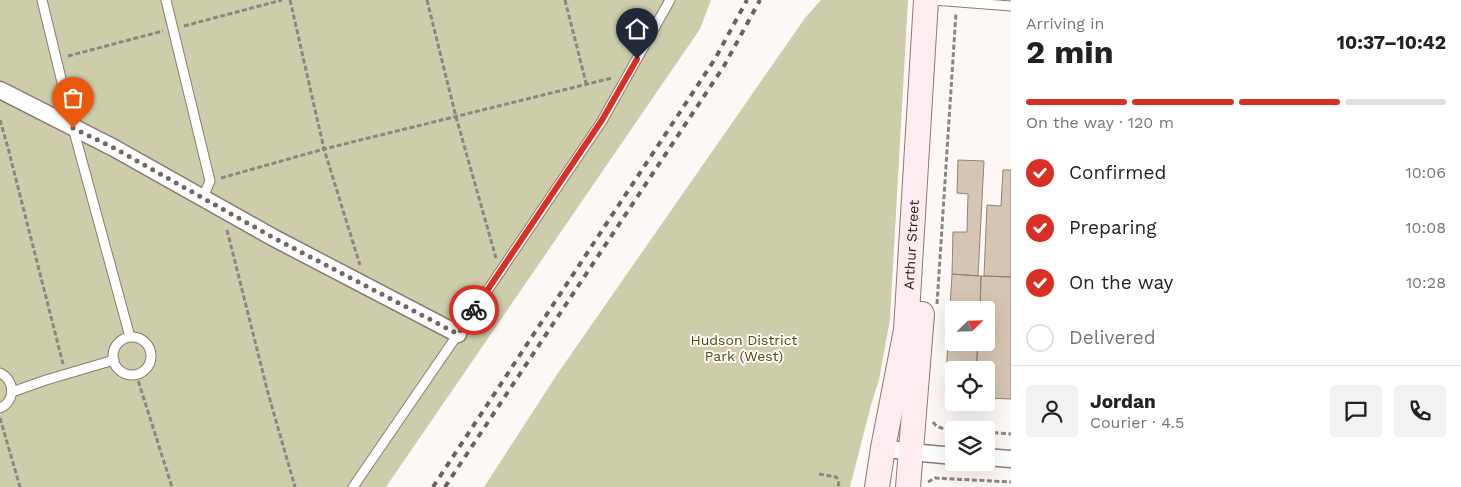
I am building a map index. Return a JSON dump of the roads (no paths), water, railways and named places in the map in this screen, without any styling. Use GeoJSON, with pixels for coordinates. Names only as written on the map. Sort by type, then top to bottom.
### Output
{"type":"FeatureCollection","features":[{"type":"Feature","properties":{"kind":"main road","name":"Arthur Street"},"geometry":{"type":"LineString","coordinates":[[877,487],[906,330],[926,0]]}},
{"type":"Feature","properties":{"kind":"main road","name":"Arthur Street"},"geometry":{"type":"LineString","coordinates":[[908,487],[947,1]]}},
{"type":"Feature","properties":{"kind":"street"},"geometry":{"type":"LineString","coordinates":[[0,90],[114,148],[274,238],[458,334]]}},
{"type":"Feature","properties":{"kind":"street"},"geometry":{"type":"LineString","coordinates":[[883,448],[945,455]]}},
{"type":"Feature","properties":{"kind":"street"},"geometry":{"type":"LineString","coordinates":[[995,458],[1011,459]]}},
{"type":"Feature","properties":{"kind":"lane"},"geometry":{"type":"LineString","coordinates":[[42,0],[73,128],[130,337]]}},
{"type":"Feature","properties":{"kind":"lane"},"geometry":{"type":"LineString","coordinates":[[166,0],[210,181],[202,197]]}},
{"type":"Feature","properties":{"kind":"lane"},"geometry":{"type":"LineString","coordinates":[[353,487],[602,120],[670,0]]}},
{"type":"Feature","properties":{"kind":"lane"},"geometry":{"type":"LineString","coordinates":[[933,0],[1011,6]]}},
{"type":"Feature","properties":{"kind":"lane"},"geometry":{"type":"LineString","coordinates":[[130,337],[143,340],[150,351],[149,364],[142,372],[136,374],[130,374],[119,369],[114,360],[114,353],[118,343],[130,337]]}},
{"type":"Feature","properties":{"kind":"lane"},"geometry":{"type":"LineString","coordinates":[[12,392],[114,360]]}},
{"type":"Feature","properties":{"kind":"lane"},"geometry":{"type":"LineString","coordinates":[[0,373],[5,375],[12,386],[10,398],[0,408]]}},
{"type":"Feature","properties":{"kind":"railway"},"geometry":{"type":"LineString","coordinates":[[433,487],[715,59],[747,0]]}},
{"type":"Feature","properties":{"kind":"railway"},"geometry":{"type":"LineString","coordinates":[[445,487],[724,66],[760,0]]}},
{"type":"Feature","properties":{"kind":"park label","name":"Hudson District Park (West)"},"geometry":{"type":"Point","coordinates":[744,348]}}]}
